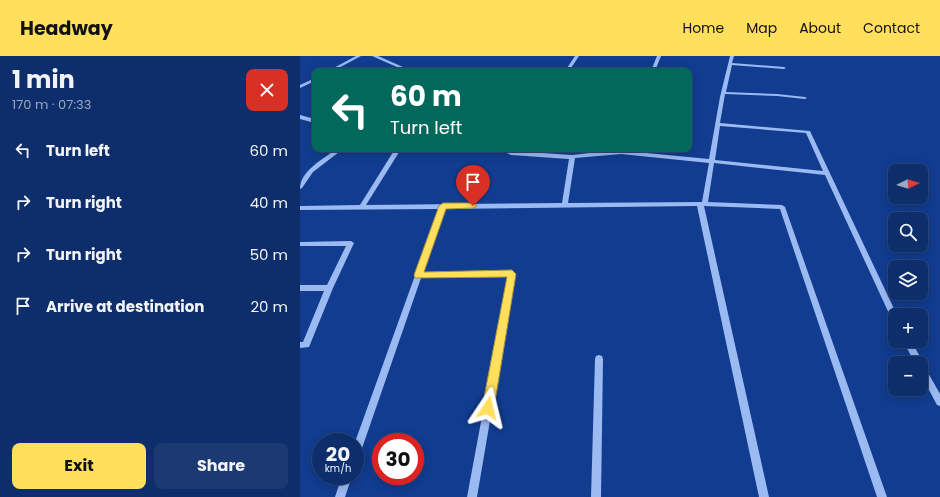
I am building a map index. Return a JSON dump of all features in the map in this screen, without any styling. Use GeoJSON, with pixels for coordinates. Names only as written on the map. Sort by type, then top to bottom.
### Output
{"type":"FeatureCollection","features":[{"type":"Feature","properties":{"kind":"street"},"geometry":{"type":"LineString","coordinates":[[336,68],[359,56]]}},
{"type":"Feature","properties":{"kind":"street"},"geometry":{"type":"LineString","coordinates":[[374,56],[398,68]]}},
{"type":"Feature","properties":{"kind":"street"},"geometry":{"type":"LineString","coordinates":[[569,68],[577,56]]}},
{"type":"Feature","properties":{"kind":"street"},"geometry":{"type":"LineString","coordinates":[[654,68],[659,56]]}},
{"type":"Feature","properties":{"kind":"street"},"geometry":{"type":"LineString","coordinates":[[732,56],[723,93],[712,162],[702,204],[764,497]]}},
{"type":"Feature","properties":{"kind":"street"},"geometry":{"type":"LineString","coordinates":[[730,64],[784,68]]}},
{"type":"Feature","properties":{"kind":"street"},"geometry":{"type":"LineString","coordinates":[[300,87],[312,81]]}},
{"type":"Feature","properties":{"kind":"street"},"geometry":{"type":"LineString","coordinates":[[723,93],[777,95],[805,98]]}},
{"type":"Feature","properties":{"kind":"street"},"geometry":{"type":"LineString","coordinates":[[300,117],[312,120]]}},
{"type":"Feature","properties":{"kind":"street"},"geometry":{"type":"LineString","coordinates":[[718,124],[808,132],[890,308]]}},
{"type":"Feature","properties":{"kind":"street"},"geometry":{"type":"LineString","coordinates":[[300,188],[311,171],[336,152]]}},
{"type":"Feature","properties":{"kind":"street"},"geometry":{"type":"LineString","coordinates":[[362,207],[396,152]]}},
{"type":"Feature","properties":{"kind":"street"},"geometry":{"type":"LineString","coordinates":[[508,152],[572,156],[612,152]]}},
{"type":"Feature","properties":{"kind":"street"},"geometry":{"type":"LineString","coordinates":[[630,152],[712,162],[827,173]]}},
{"type":"Feature","properties":{"kind":"street"},"geometry":{"type":"LineString","coordinates":[[565,205],[572,156]]}},
{"type":"Feature","properties":{"kind":"street"},"geometry":{"type":"LineString","coordinates":[[300,208],[702,204],[782,207],[882,497]]}},
{"type":"Feature","properties":{"kind":"street"},"geometry":{"type":"LineString","coordinates":[[362,433],[443,206]]}},
{"type":"Feature","properties":{"kind":"street"},"geometry":{"type":"LineString","coordinates":[[300,244],[352,243],[329,288],[306,345],[300,345]]}},
{"type":"Feature","properties":{"kind":"street"},"geometry":{"type":"LineString","coordinates":[[418,275],[512,274],[472,497]]}},
{"type":"Feature","properties":{"kind":"street"},"geometry":{"type":"LineString","coordinates":[[300,288],[329,288]]}},
{"type":"Feature","properties":{"kind":"street"},"geometry":{"type":"LineString","coordinates":[[596,497],[599,359]]}},
{"type":"Feature","properties":{"kind":"street"},"geometry":{"type":"LineString","coordinates":[[928,380],[940,402]]}},
{"type":"Feature","properties":{"kind":"street"},"geometry":{"type":"LineString","coordinates":[[340,497],[344,485]]}},
{"type":"Feature","properties":{"kind":"route"},"geometry":{"type":"LineString","coordinates":[[473,206],[443,206],[418,275],[512,274],[488,408]]}}]}
